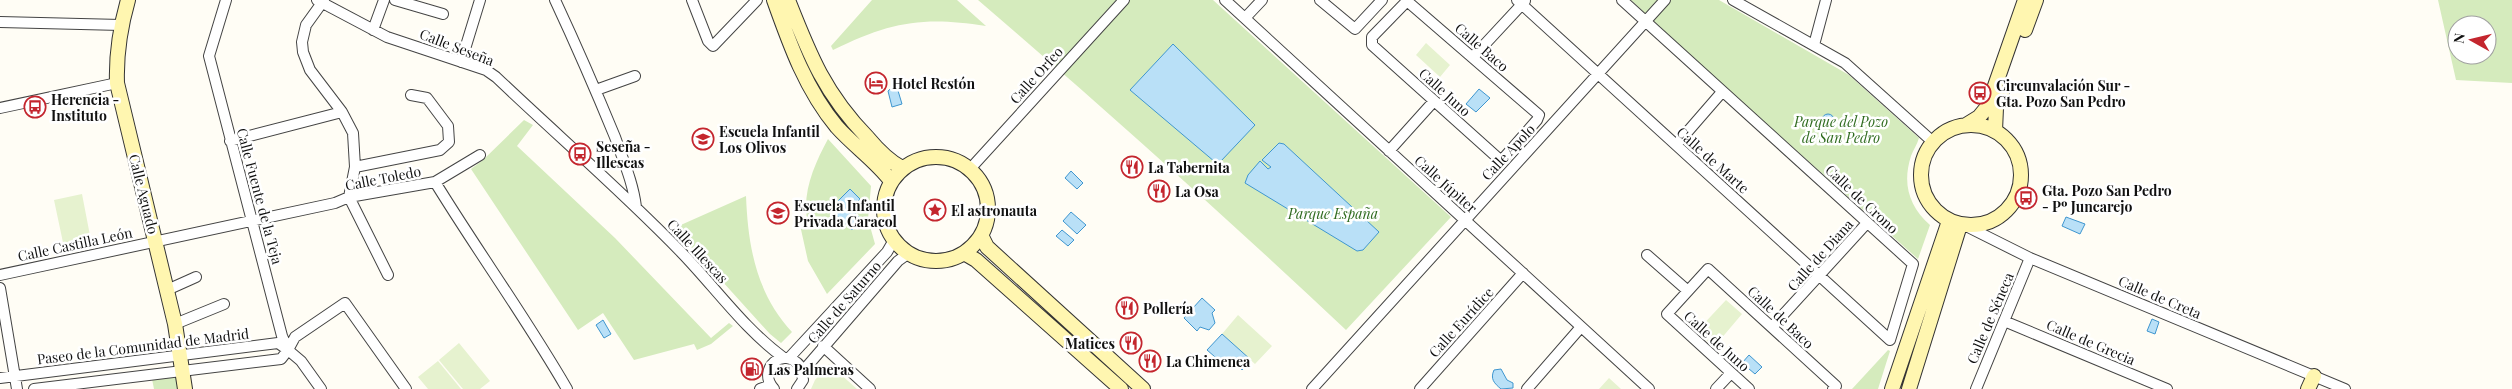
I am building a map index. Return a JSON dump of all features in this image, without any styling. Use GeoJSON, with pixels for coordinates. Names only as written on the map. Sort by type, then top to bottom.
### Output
{"type":"FeatureCollection","features":[{"type":"Feature","properties":{"kind":"street","name":"Calle Aguado"},"geometry":{"type":"LineString","coordinates":[[128,0],[121,25],[116,60],[117,82],[175,324],[185,389]]}},
{"type":"Feature","properties":{"kind":"street","name":"Calle Fuente de la Teja"},"geometry":{"type":"LineString","coordinates":[[226,0],[209,56],[282,336],[288,350],[301,361],[321,389]]}},
{"type":"Feature","properties":{"kind":"street"},"geometry":{"type":"LineString","coordinates":[[373,30],[384,0]]}},
{"type":"Feature","properties":{"kind":"street"},"geometry":{"type":"LineString","coordinates":[[395,0],[443,14]]}},
{"type":"Feature","properties":{"kind":"street"},"geometry":{"type":"LineString","coordinates":[[461,62],[480,0]]}},
{"type":"Feature","properties":{"kind":"street"},"geometry":{"type":"LineString","coordinates":[[555,0],[596,90],[628,172],[634,191],[636,207]]}},
{"type":"Feature","properties":{"kind":"street"},"geometry":{"type":"LineString","coordinates":[[692,0],[708,41],[713,46],[757,0]]}},
{"type":"Feature","properties":{"kind":"street"},"geometry":{"type":"LineString","coordinates":[[774,0],[796,59],[813,92],[838,127],[891,181]]}},
{"type":"Feature","properties":{"kind":"street"},"geometry":{"type":"LineString","coordinates":[[788,0],[816,68],[830,94],[858,128],[893,163],[902,168]]}},
{"type":"Feature","properties":{"kind":"street","name":"Calle Orfeo"},"geometry":{"type":"LineString","coordinates":[[970,169],[1124,0]]}},
{"type":"Feature","properties":{"kind":"street","name":"Calle Júpiter"},"geometry":{"type":"LineString","coordinates":[[1224,0],[1649,389]]}},
{"type":"Feature","properties":{"kind":"street"},"geometry":{"type":"LineString","coordinates":[[1245,18],[1262,0]]}},
{"type":"Feature","properties":{"kind":"street"},"geometry":{"type":"LineString","coordinates":[[1320,0],[1351,28],[1358,28],[1382,0]]}},
{"type":"Feature","properties":{"kind":"street","name":"Calle de Crono"},"geometry":{"type":"LineString","coordinates":[[1622,0],[1722,92],[1814,172],[1913,264],[1890,340]]}},
{"type":"Feature","properties":{"kind":"street","name":"Calle Apolo"},"geometry":{"type":"LineString","coordinates":[[1312,389],[1665,0]]}},
{"type":"Feature","properties":{"kind":"street"},"geometry":{"type":"LineString","coordinates":[[1733,0],[1845,63],[1933,142]]}},
{"type":"Feature","properties":{"kind":"street"},"geometry":{"type":"LineString","coordinates":[[1814,44],[1826,0]]}},
{"type":"Feature","properties":{"kind":"street"},"geometry":{"type":"LineString","coordinates":[[1966,125],[1981,126],[1995,131],[2011,144],[2018,156],[2021,173],[2019,190],[2011,206],[1999,218],[1983,224],[1958,224],[1936,212],[1927,200],[1922,186],[1923,162],[1933,142],[1948,130],[1966,125],[1979,117],[1988,106],[2025,0]]}},
{"type":"Feature","properties":{"kind":"street"},"geometry":{"type":"LineString","coordinates":[[1995,131],[1996,108],[2036,0]]}},
{"type":"Feature","properties":{"kind":"street"},"geometry":{"type":"LineString","coordinates":[[321,1],[306,25],[302,42],[303,52],[310,70],[342,112],[353,133],[355,167],[349,197],[388,275]]}},
{"type":"Feature","properties":{"kind":"street","name":"Calle Seseña"},"geometry":{"type":"LineString","coordinates":[[321,1],[373,30],[486,70],[496,77],[636,207]]}},
{"type":"Feature","properties":{"kind":"street","name":"Calle Baco"},"geometry":{"type":"LineString","coordinates":[[1372,44],[1372,37],[1404,2],[1411,2],[1536,112]]}},
{"type":"Feature","properties":{"kind":"street"},"geometry":{"type":"LineString","coordinates":[[1473,57],[1521,2]]}},
{"type":"Feature","properties":{"kind":"street","name":"Calle de Marte"},"geometry":{"type":"LineString","coordinates":[[1521,2],[1890,340]]}},
{"type":"Feature","properties":{"kind":"street"},"geometry":{"type":"LineString","coordinates":[[0,22],[121,25]]}},
{"type":"Feature","properties":{"kind":"street","name":"Calle Juno"},"geometry":{"type":"LineString","coordinates":[[1372,44],[1499,160]]}},
{"type":"Feature","properties":{"kind":"street"},"geometry":{"type":"LineString","coordinates":[[596,90],[634,76]]}},
{"type":"Feature","properties":{"kind":"street"},"geometry":{"type":"LineString","coordinates":[[0,108],[117,82]]}},
{"type":"Feature","properties":{"kind":"street"},"geometry":{"type":"LineString","coordinates":[[1676,145],[1722,92]]}},
{"type":"Feature","properties":{"kind":"street"},"geometry":{"type":"LineString","coordinates":[[355,167],[440,150],[449,142],[448,126],[427,98],[411,95]]}},
{"type":"Feature","properties":{"kind":"street"},"geometry":{"type":"LineString","coordinates":[[1389,151],[1434,100]]}},
{"type":"Feature","properties":{"kind":"street"},"geometry":{"type":"LineString","coordinates":[[230,141],[342,112]]}},
{"type":"Feature","properties":{"kind":"street","name":"Calle Apolo"},"geometry":{"type":"LineString","coordinates":[[1499,160],[1505,157],[1537,120],[1539,115],[1536,112]]}},
{"type":"Feature","properties":{"kind":"street"},"geometry":{"type":"LineString","coordinates":[[435,182],[480,155]]}},
{"type":"Feature","properties":{"kind":"street"},"geometry":{"type":"LineString","coordinates":[[929,157],[953,160],[970,169],[981,184],[987,200],[987,218],[981,235],[964,253],[951,259],[936,261],[922,259],[909,253],[894,240],[887,226],[884,211],[885,196],[891,181],[902,168],[915,160],[929,157]]}},
{"type":"Feature","properties":{"kind":"street"},"geometry":{"type":"LineString","coordinates":[[610,182],[620,180],[628,172]]}},
{"type":"Feature","properties":{"kind":"street","name":"Calle Toledo"},"geometry":{"type":"LineString","coordinates":[[155,241],[335,202],[349,197],[435,182],[470,239],[536,336],[567,389]]}},
{"type":"Feature","properties":{"kind":"street","name":"Calle Illescas"},"geometry":{"type":"LineString","coordinates":[[636,207],[682,253],[762,342],[786,358],[797,362],[803,371]]}},
{"type":"Feature","properties":{"kind":"street","name":"Calle de Diana"},"geometry":{"type":"LineString","coordinates":[[1772,327],[1867,223]]}},
{"type":"Feature","properties":{"kind":"street"},"geometry":{"type":"LineString","coordinates":[[1892,389],[1958,224]]}},
{"type":"Feature","properties":{"kind":"street"},"geometry":{"type":"LineString","coordinates":[[1909,389],[1958,224]]}},
{"type":"Feature","properties":{"kind":"street","name":"Calle de Creta"},"geometry":{"type":"LineString","coordinates":[[1958,224],[2030,258],[2345,389]]}},
{"type":"Feature","properties":{"kind":"street"},"geometry":{"type":"LineString","coordinates":[[981,235],[988,246],[1143,389]]}},
{"type":"Feature","properties":{"kind":"street","name":"Calle de Saturno"},"geometry":{"type":"LineString","coordinates":[[770,366],[776,360],[786,358],[887,252],[894,240]]}},
{"type":"Feature","properties":{"kind":"street","name":"Calle Castilla León"},"geometry":{"type":"LineString","coordinates":[[0,274],[155,241]]}},
{"type":"Feature","properties":{"kind":"street","name":"Calle de Saturno"},"geometry":{"type":"LineString","coordinates":[[803,371],[898,262],[909,253]]}},
{"type":"Feature","properties":{"kind":"street"},"geometry":{"type":"LineString","coordinates":[[964,253],[976,260],[1121,389]]}},
{"type":"Feature","properties":{"kind":"street"},"geometry":{"type":"LineString","coordinates":[[1647,255],[1688,291]]}},
{"type":"Feature","properties":{"kind":"street","name":"Calle de Séneca"},"geometry":{"type":"LineString","coordinates":[[1976,389],[2030,258]]}},
{"type":"Feature","properties":{"kind":"street","name":"Calle de Juno"},"geometry":{"type":"LineString","coordinates":[[1708,268],[1667,314],[1749,389]]}},
{"type":"Feature","properties":{"kind":"street","name":"Calle de Baco"},"geometry":{"type":"LineString","coordinates":[[1708,268],[1835,388]]}},
{"type":"Feature","properties":{"kind":"street","name":"Calle Eurídice"},"geometry":{"type":"LineString","coordinates":[[1420,389],[1523,273]]}},
{"type":"Feature","properties":{"kind":"street"},"geometry":{"type":"LineString","coordinates":[[167,290],[196,277]]}},
{"type":"Feature","properties":{"kind":"street"},"geometry":{"type":"LineString","coordinates":[[0,288],[17,389]]}},
{"type":"Feature","properties":{"kind":"street"},"geometry":{"type":"LineString","coordinates":[[34,389],[281,359],[295,337],[345,302],[406,389]]}},
{"type":"Feature","properties":{"kind":"street"},"geometry":{"type":"LineString","coordinates":[[175,324],[224,304]]}},
{"type":"Feature","properties":{"kind":"street","name":"Calle de Grecia"},"geometry":{"type":"LineString","coordinates":[[2004,321],[2166,389]]}},
{"type":"Feature","properties":{"kind":"street"},"geometry":{"type":"LineString","coordinates":[[1527,389],[1581,327]]}},
{"type":"Feature","properties":{"kind":"street","name":"Calle Illescas"},"geometry":{"type":"LineString","coordinates":[[762,342],[770,366],[768,376],[772,387]]}},
{"type":"Feature","properties":{"kind":"street","name":"Paseo de la Comunidad de Madrid"},"geometry":{"type":"LineString","coordinates":[[0,378],[278,343],[288,350]]}},
{"type":"Feature","properties":{"kind":"street"},"geometry":{"type":"LineString","coordinates":[[823,346],[870,389]]}},
{"type":"Feature","properties":{"kind":"street"},"geometry":{"type":"LineString","coordinates":[[797,389],[803,380],[803,371]]}},
{"type":"Feature","properties":{"kind":"street"},"geometry":{"type":"LineString","coordinates":[[1716,389],[1731,373]]}},
{"type":"Feature","properties":{"kind":"street"},"geometry":{"type":"LineString","coordinates":[[2308,389],[2314,376]]}},
{"type":"Feature","properties":{"kind":"street"},"geometry":{"type":"LineString","coordinates":[[760,389],[772,387]]}},
{"type":"Feature","properties":{"kind":"green space"},"geometry":{"type":"Polygon","coordinates":[[[872,0],[957,0],[986,26],[944,22],[907,24],[872,33],[833,50],[831,46],[872,0]]]}},
{"type":"Feature","properties":{"kind":"green space","name":"Parque España"},"geometry":{"type":"Polygon","coordinates":[[[978,0],[1213,0],[1451,217],[1346,330],[1164,163],[978,0]]]}},
{"type":"Feature","properties":{"kind":"green space","name":"Parque del Pozo de San Pedro"},"geometry":{"type":"Polygon","coordinates":[[[1631,0],[1719,0],[1849,75],[1919,138],[1908,166],[1909,194],[1917,210],[1930,225],[1918,259],[1699,64],[1631,0]]]}},
{"type":"Feature","properties":{"kind":"green space"},"geometry":{"type":"Polygon","coordinates":[[[2438,0],[2512,0],[2512,83],[2456,80],[2453,65],[2497,65],[2497,15],[2447,15],[2447,40],[2438,0]]]}},
{"type":"Feature","properties":{"kind":"green space"},"geometry":{"type":"Polygon","coordinates":[[[1426,43],[1450,65],[1440,77],[1416,55],[1426,43]]]}},
{"type":"Feature","properties":{"kind":"green space"},"geometry":{"type":"Polygon","coordinates":[[[524,120],[533,125],[517,146],[615,238],[711,338],[729,323],[733,326],[711,344],[697,350],[694,344],[634,360],[603,313],[578,330],[471,169],[483,160],[524,120]]]}},
{"type":"Feature","properties":{"kind":"green space"},"geometry":{"type":"Polygon","coordinates":[[[828,139],[871,186],[868,219],[875,244],[827,294],[808,261],[800,225],[808,224],[806,202],[810,180],[828,139]]]}},
{"type":"Feature","properties":{"kind":"green space"},"geometry":{"type":"Polygon","coordinates":[[[82,194],[92,246],[65,252],[54,200],[82,194]]]}},
{"type":"Feature","properties":{"kind":"green space"},"geometry":{"type":"Polygon","coordinates":[[[746,196],[749,233],[756,268],[770,301],[792,332],[781,343],[770,334],[674,228],[746,196]]]}},
{"type":"Feature","properties":{"kind":"green space"},"geometry":{"type":"Polygon","coordinates":[[[1726,300],[1742,314],[1714,347],[1697,331],[1726,300]]]}},
{"type":"Feature","properties":{"kind":"green space"},"geometry":{"type":"Polygon","coordinates":[[[1238,315],[1272,346],[1255,364],[1222,334],[1238,315]]]}},
{"type":"Feature","properties":{"kind":"green space"},"geometry":{"type":"Polygon","coordinates":[[[459,343],[490,381],[480,389],[463,389],[439,360],[459,343]]]}},
{"type":"Feature","properties":{"kind":"green space"},"geometry":{"type":"Polygon","coordinates":[[[1888,350],[1890,351],[1878,389],[1852,389],[1888,350]]]}},
{"type":"Feature","properties":{"kind":"green space"},"geometry":{"type":"Polygon","coordinates":[[[438,361],[461,389],[428,389],[418,377],[438,361]]]}},
{"type":"Feature","properties":{"kind":"green space"},"geometry":{"type":"Polygon","coordinates":[[[829,364],[857,389],[811,389],[815,380],[829,364]]]}},
{"type":"Feature","properties":{"kind":"green space"},"geometry":{"type":"Polygon","coordinates":[[[179,376],[179,389],[154,389],[152,379],[179,376]]]}},
{"type":"Feature","properties":{"kind":"green space"},"geometry":{"type":"Polygon","coordinates":[[[1609,378],[1621,389],[1599,389],[1609,378]]]}},
{"type":"Feature","properties":{"kind":"water"},"geometry":{"type":"Polygon","coordinates":[[[1173,44],[1255,125],[1221,161],[1215,162],[1130,90],[1173,44]]]}},
{"type":"Feature","properties":{"kind":"water"},"geometry":{"type":"Polygon","coordinates":[[[896,84],[902,104],[892,107],[888,91],[896,84]]]}},
{"type":"Feature","properties":{"kind":"water"},"geometry":{"type":"Polygon","coordinates":[[[1479,89],[1490,98],[1476,112],[1466,104],[1479,89]]]}},
{"type":"Feature","properties":{"kind":"water"},"geometry":{"type":"Polygon","coordinates":[[[1826,114],[1830,114],[1834,120],[1830,126],[1826,126],[1822,122],[1822,118],[1826,114]]]}},
{"type":"Feature","properties":{"kind":"water"},"geometry":{"type":"Polygon","coordinates":[[[1279,143],[1284,144],[1379,232],[1363,250],[1357,251],[1245,183],[1248,175],[1260,161],[1268,169],[1271,167],[1262,160],[1279,143]]]}},
{"type":"Feature","properties":{"kind":"water"},"geometry":{"type":"Polygon","coordinates":[[[1071,171],[1083,183],[1077,189],[1065,178],[1071,171]]]}},
{"type":"Feature","properties":{"kind":"water"},"geometry":{"type":"Polygon","coordinates":[[[850,189],[860,199],[851,209],[862,220],[852,230],[830,209],[850,189]]]}},
{"type":"Feature","properties":{"kind":"water"},"geometry":{"type":"Polygon","coordinates":[[[1071,212],[1086,225],[1077,234],[1063,221],[1071,212]]]}},
{"type":"Feature","properties":{"kind":"water"},"geometry":{"type":"Polygon","coordinates":[[[2066,217],[2085,224],[2080,234],[2062,226],[2066,217]]]}},
{"type":"Feature","properties":{"kind":"water"},"geometry":{"type":"Polygon","coordinates":[[[1062,230],[1074,240],[1068,246],[1056,236],[1062,230]]]}},
{"type":"Feature","properties":{"kind":"water"},"geometry":{"type":"Polygon","coordinates":[[[1202,298],[1215,310],[1212,313],[1215,323],[1209,330],[1200,327],[1197,331],[1184,318],[1202,298]]]}},
{"type":"Feature","properties":{"kind":"water"},"geometry":{"type":"Polygon","coordinates":[[[2152,319],[2159,322],[2155,334],[2147,331],[2152,319]]]}},
{"type":"Feature","properties":{"kind":"water"},"geometry":{"type":"Polygon","coordinates":[[[603,320],[611,334],[604,338],[596,325],[603,320]]]}},
{"type":"Feature","properties":{"kind":"water"},"geometry":{"type":"Polygon","coordinates":[[[1222,334],[1251,360],[1242,370],[1235,363],[1229,369],[1207,350],[1222,334]]]}},
{"type":"Feature","properties":{"kind":"water"},"geometry":{"type":"Polygon","coordinates":[[[1749,355],[1762,367],[1755,374],[1742,363],[1749,355]]]}},
{"type":"Feature","properties":{"kind":"water"},"geometry":{"type":"Polygon","coordinates":[[[1501,369],[1507,380],[1513,383],[1513,388],[1501,389],[1495,383],[1492,376],[1494,370],[1501,369]]]}},
{"type":"Feature","properties":{"kind":"place","name":"Hotel Restón"},"geometry":{"type":"Point","coordinates":[876,83]}},
{"type":"Feature","properties":{"kind":"place","name":"Circunvalación Sur - Gta. Pozo San Pedro"},"geometry":{"type":"Point","coordinates":[1980,93]}},
{"type":"Feature","properties":{"kind":"place","name":"Herencia - Instituto"},"geometry":{"type":"Point","coordinates":[35,107]}},
{"type":"Feature","properties":{"kind":"place","name":"Escuela Infantil Los Olivos"},"geometry":{"type":"Point","coordinates":[703,139]}},
{"type":"Feature","properties":{"kind":"place","name":"Seseña - Illescas"},"geometry":{"type":"Point","coordinates":[580,154]}},
{"type":"Feature","properties":{"kind":"place","name":"La Tabernita"},"geometry":{"type":"Point","coordinates":[1132,167]}},
{"type":"Feature","properties":{"kind":"place","name":"La Osa"},"geometry":{"type":"Point","coordinates":[1159,191]}},
{"type":"Feature","properties":{"kind":"place","name":"Gta. Pozo San Pedro - Pº Juncarejo"},"geometry":{"type":"Point","coordinates":[2026,198]}},
{"type":"Feature","properties":{"kind":"place","name":"El astronauta"},"geometry":{"type":"Point","coordinates":[935,210]}},
{"type":"Feature","properties":{"kind":"place","name":"Escuela Infantil Privada Caracol"},"geometry":{"type":"Point","coordinates":[778,213]}},
{"type":"Feature","properties":{"kind":"place","name":"Pollería"},"geometry":{"type":"Point","coordinates":[1127,308]}},
{"type":"Feature","properties":{"kind":"place","name":"Matices"},"geometry":{"type":"Point","coordinates":[1131,343]}},
{"type":"Feature","properties":{"kind":"place","name":"La Chimenea"},"geometry":{"type":"Point","coordinates":[1150,361]}},
{"type":"Feature","properties":{"kind":"place","name":"Las Palmeras"},"geometry":{"type":"Point","coordinates":[752,369]}}]}
